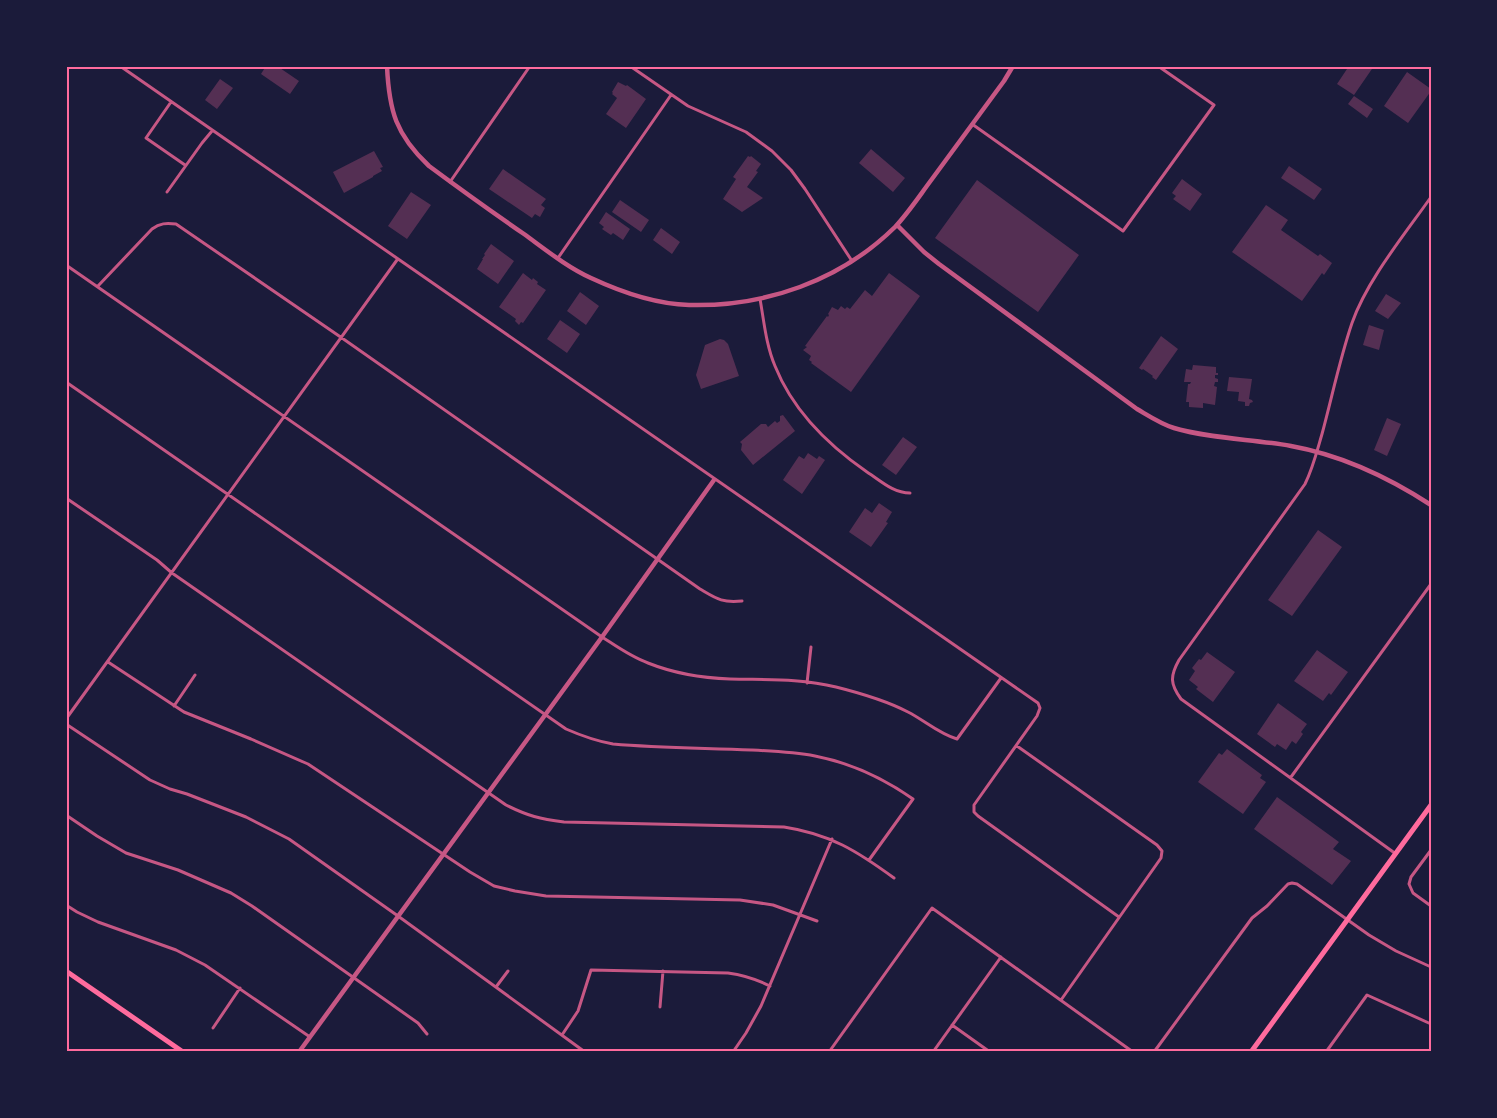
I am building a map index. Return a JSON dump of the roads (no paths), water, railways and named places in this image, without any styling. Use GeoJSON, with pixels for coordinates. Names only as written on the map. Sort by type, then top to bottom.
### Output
{"type":"FeatureCollection","features":[{"type":"Feature","properties":{"kind":"main road"},"geometry":{"type":"LineString","coordinates":[[1251,1052],[1431,805]]}},
{"type":"Feature","properties":{"kind":"main road"},"geometry":{"type":"LineString","coordinates":[[66,971],[183,1052]]}},
{"type":"Feature","properties":{"kind":"street"},"geometry":{"type":"LineString","coordinates":[[120,66],[1038,703],[1040,708],[1038,716],[974,805],[974,812],[1119,917]]}},
{"type":"Feature","properties":{"kind":"street"},"geometry":{"type":"LineString","coordinates":[[387,66],[391,106],[397,124],[406,142],[429,166],[558,258],[589,277],[622,291],[646,298],[688,305],[724,304],[760,299],[801,287],[831,274],[852,261],[897,225],[1013,66]]}},
{"type":"Feature","properties":{"kind":"street"},"geometry":{"type":"LineString","coordinates":[[450,182],[530,66]]}},
{"type":"Feature","properties":{"kind":"street"},"geometry":{"type":"LineString","coordinates":[[630,66],[688,106],[746,132],[772,151],[806,190],[852,261]]}},
{"type":"Feature","properties":{"kind":"street"},"geometry":{"type":"LineString","coordinates":[[972,124],[1123,231],[1214,105],[1158,66]]}},
{"type":"Feature","properties":{"kind":"street"},"geometry":{"type":"LineString","coordinates":[[558,258],[671,95]]}},
{"type":"Feature","properties":{"kind":"street"},"geometry":{"type":"LineString","coordinates":[[171,102],[146,138],[185,166]]}},
{"type":"Feature","properties":{"kind":"street"},"geometry":{"type":"LineString","coordinates":[[167,192],[212,131]]}},
{"type":"Feature","properties":{"kind":"street"},"geometry":{"type":"LineString","coordinates":[[1396,854],[1181,699],[1174,689],[1172,680],[1174,669],[1179,660],[1305,484],[1317,452],[1342,352],[1359,306],[1381,269],[1431,197]]}},
{"type":"Feature","properties":{"kind":"street"},"geometry":{"type":"LineString","coordinates":[[98,286],[158,224],[176,224],[717,599],[728,602],[742,601]]}},
{"type":"Feature","properties":{"kind":"street"},"geometry":{"type":"LineString","coordinates":[[897,225],[924,252],[1137,409],[1154,419],[1173,427],[1193,432],[1290,446],[1317,452],[1373,472],[1394,482],[1431,505]]}},
{"type":"Feature","properties":{"kind":"street"},"geometry":{"type":"LineString","coordinates":[[66,719],[398,260]]}},
{"type":"Feature","properties":{"kind":"street"},"geometry":{"type":"LineString","coordinates":[[66,265],[602,637],[647,663],[688,674],[728,679],[786,680],[833,686],[907,711],[948,736],[957,739],[1001,678]]}},
{"type":"Feature","properties":{"kind":"street"},"geometry":{"type":"LineString","coordinates":[[760,299],[768,346],[775,367],[798,406],[829,443],[847,458],[892,489],[901,493],[910,493]]}},
{"type":"Feature","properties":{"kind":"street"},"geometry":{"type":"LineString","coordinates":[[66,382],[566,729],[600,742],[634,746],[780,752],[815,756],[866,772],[899,790],[912,799],[869,860]]}},
{"type":"Feature","properties":{"kind":"street"},"geometry":{"type":"LineString","coordinates":[[299,1052],[602,637],[714,480]]}},
{"type":"Feature","properties":{"kind":"street"},"geometry":{"type":"LineString","coordinates":[[66,498],[488,792],[522,813],[547,820],[564,822],[784,827],[832,839],[869,860],[894,878]]}},
{"type":"Feature","properties":{"kind":"street"},"geometry":{"type":"LineString","coordinates":[[1291,778],[1431,584]]}},
{"type":"Feature","properties":{"kind":"street"},"geometry":{"type":"LineString","coordinates":[[807,682],[811,647]]}},
{"type":"Feature","properties":{"kind":"street"},"geometry":{"type":"LineString","coordinates":[[108,662],[174,706],[198,719],[251,739],[308,764],[442,855],[494,886],[534,895],[740,900],[773,905],[817,921]]}},
{"type":"Feature","properties":{"kind":"street"},"geometry":{"type":"LineString","coordinates":[[174,706],[195,675]]}},
{"type":"Feature","properties":{"kind":"street"},"geometry":{"type":"LineString","coordinates":[[66,724],[150,780],[170,790],[187,794],[246,816],[290,840],[496,986],[585,1052]]}},
{"type":"Feature","properties":{"kind":"street"},"geometry":{"type":"LineString","coordinates":[[1017,745],[1157,845],[1162,852],[1161,858],[1061,1000]]}},
{"type":"Feature","properties":{"kind":"street"},"geometry":{"type":"LineString","coordinates":[[66,815],[96,836],[126,853],[178,870],[230,893],[252,906],[418,1023],[428,1034]]}},
{"type":"Feature","properties":{"kind":"street"},"geometry":{"type":"LineString","coordinates":[[733,1052],[754,1019],[770,986],[832,839]]}},
{"type":"Feature","properties":{"kind":"street"},"geometry":{"type":"LineString","coordinates":[[1431,850],[1411,877],[1409,884],[1413,893],[1431,906]]}},
{"type":"Feature","properties":{"kind":"street"},"geometry":{"type":"LineString","coordinates":[[1427,855],[1431,858]]}},
{"type":"Feature","properties":{"kind":"street"},"geometry":{"type":"LineString","coordinates":[[1154,1052],[1252,918],[1267,906],[1288,884],[1297,884],[1347,920],[1396,951],[1431,968]]}},
{"type":"Feature","properties":{"kind":"street"},"geometry":{"type":"LineString","coordinates":[[66,906],[98,922],[176,950],[205,965],[310,1037]]}},
{"type":"Feature","properties":{"kind":"street"},"geometry":{"type":"LineString","coordinates":[[828,1052],[932,908],[1133,1052]]}},
{"type":"Feature","properties":{"kind":"street"},"geometry":{"type":"LineString","coordinates":[[933,1052],[1001,957]]}},
{"type":"Feature","properties":{"kind":"street"},"geometry":{"type":"LineString","coordinates":[[562,1035],[578,1012],[591,970],[735,974],[756,979],[770,986]]}},
{"type":"Feature","properties":{"kind":"street"},"geometry":{"type":"LineString","coordinates":[[496,986],[508,971]]}},
{"type":"Feature","properties":{"kind":"street"},"geometry":{"type":"LineString","coordinates":[[660,1007],[663,971]]}},
{"type":"Feature","properties":{"kind":"street"},"geometry":{"type":"LineString","coordinates":[[213,1028],[240,988]]}},
{"type":"Feature","properties":{"kind":"street"},"geometry":{"type":"LineString","coordinates":[[1326,1052],[1367,996],[1431,1024]]}},
{"type":"Feature","properties":{"kind":"street"},"geometry":{"type":"LineString","coordinates":[[952,1025],[990,1052]]}}]}
